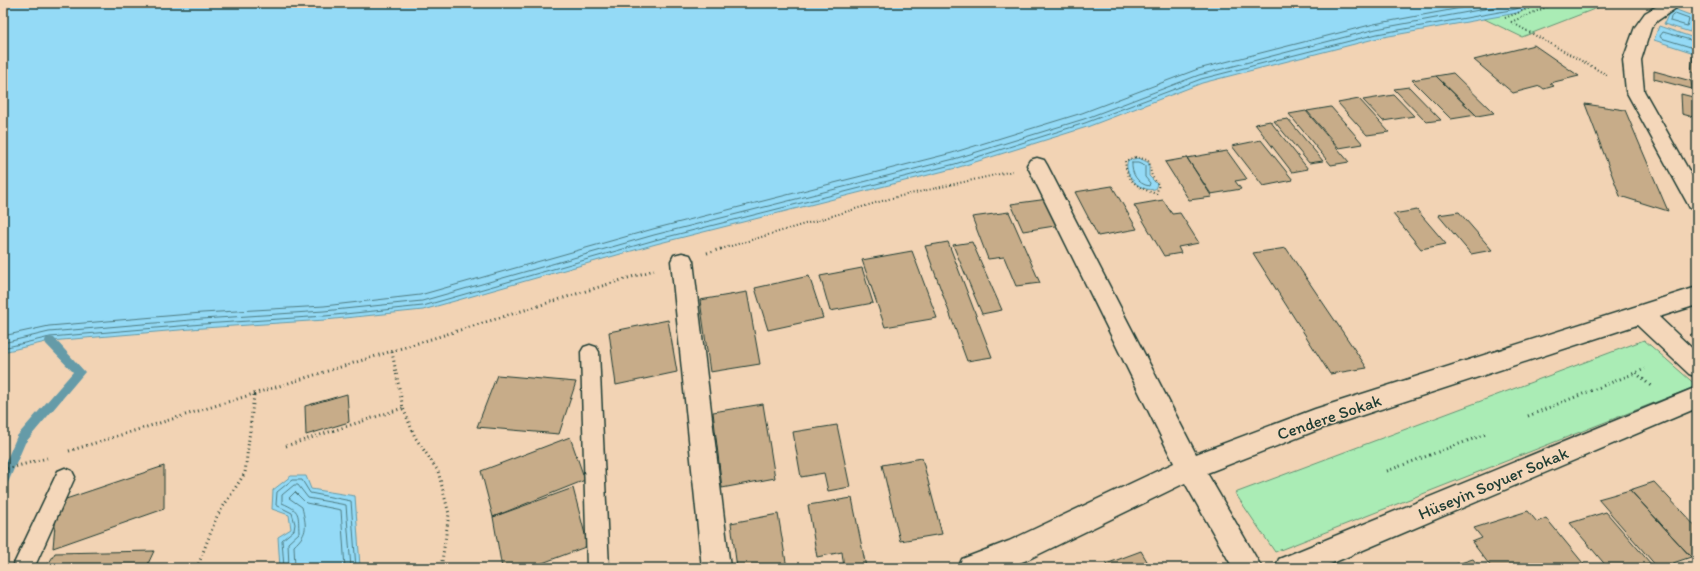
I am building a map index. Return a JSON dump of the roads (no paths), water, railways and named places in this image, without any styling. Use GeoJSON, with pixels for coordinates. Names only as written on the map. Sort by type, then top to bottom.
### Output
{"type":"FeatureCollection","features":[{"type":"Feature","properties":{"kind":"street"},"geometry":{"type":"LineString","coordinates":[[1673,3],[1651,17],[1643,27],[1632,60],[1635,91],[1697,203]]}},
{"type":"Feature","properties":{"kind":"street"},"geometry":{"type":"LineString","coordinates":[[1037,165],[1190,468],[1248,568]]}},
{"type":"Feature","properties":{"kind":"street"},"geometry":{"type":"LineString","coordinates":[[682,261],[716,568]]}},
{"type":"Feature","properties":{"kind":"street","name":"Cendere Sokak"},"geometry":{"type":"LineString","coordinates":[[972,568],[1017,551],[1190,468],[1315,420],[1697,296]]}},
{"type":"Feature","properties":{"kind":"street"},"geometry":{"type":"LineString","coordinates":[[1640,314],[1697,367]]}},
{"type":"Feature","properties":{"kind":"street","name":"Hüseyin Soyuer Sokak"},"geometry":{"type":"LineString","coordinates":[[1289,568],[1697,397]]}},
{"type":"Feature","properties":{"kind":"lane"},"geometry":{"type":"LineString","coordinates":[[590,352],[598,568]]}},
{"type":"Feature","properties":{"kind":"lane"},"geometry":{"type":"LineString","coordinates":[[23,568],[65,477]]}},
{"type":"Feature","properties":{"kind":"water"},"geometry":{"type":"Polygon","coordinates":[[[3,3],[1539,3],[1517,13],[1378,38],[1202,83],[1087,127],[956,168],[656,244],[423,310],[325,320],[203,328],[50,341],[3,352],[3,3]]]}},
{"type":"Feature","properties":{"kind":"water"},"geometry":{"type":"Polygon","coordinates":[[[1674,9],[1695,17],[1690,32],[1664,24],[1668,15],[1674,9]]]}},
{"type":"Feature","properties":{"kind":"water"},"geometry":{"type":"Polygon","coordinates":[[[1659,26],[1697,39],[1697,54],[1654,40],[1659,26]]]}},
{"type":"Feature","properties":{"kind":"water"},"geometry":{"type":"Polygon","coordinates":[[[1139,158],[1149,163],[1149,176],[1157,184],[1155,189],[1150,190],[1139,186],[1130,177],[1127,166],[1128,160],[1139,158]]]}},
{"type":"Feature","properties":{"kind":"water"},"geometry":{"type":"Polygon","coordinates":[[[291,476],[306,476],[311,489],[355,496],[360,566],[358,568],[280,568],[278,537],[291,529],[289,515],[272,509],[273,490],[291,476]]]}},
{"type":"Feature","properties":{"kind":"waterway"},"geometry":{"type":"LineString","coordinates":[[3,481],[21,440],[80,372],[50,341]]}}]}
